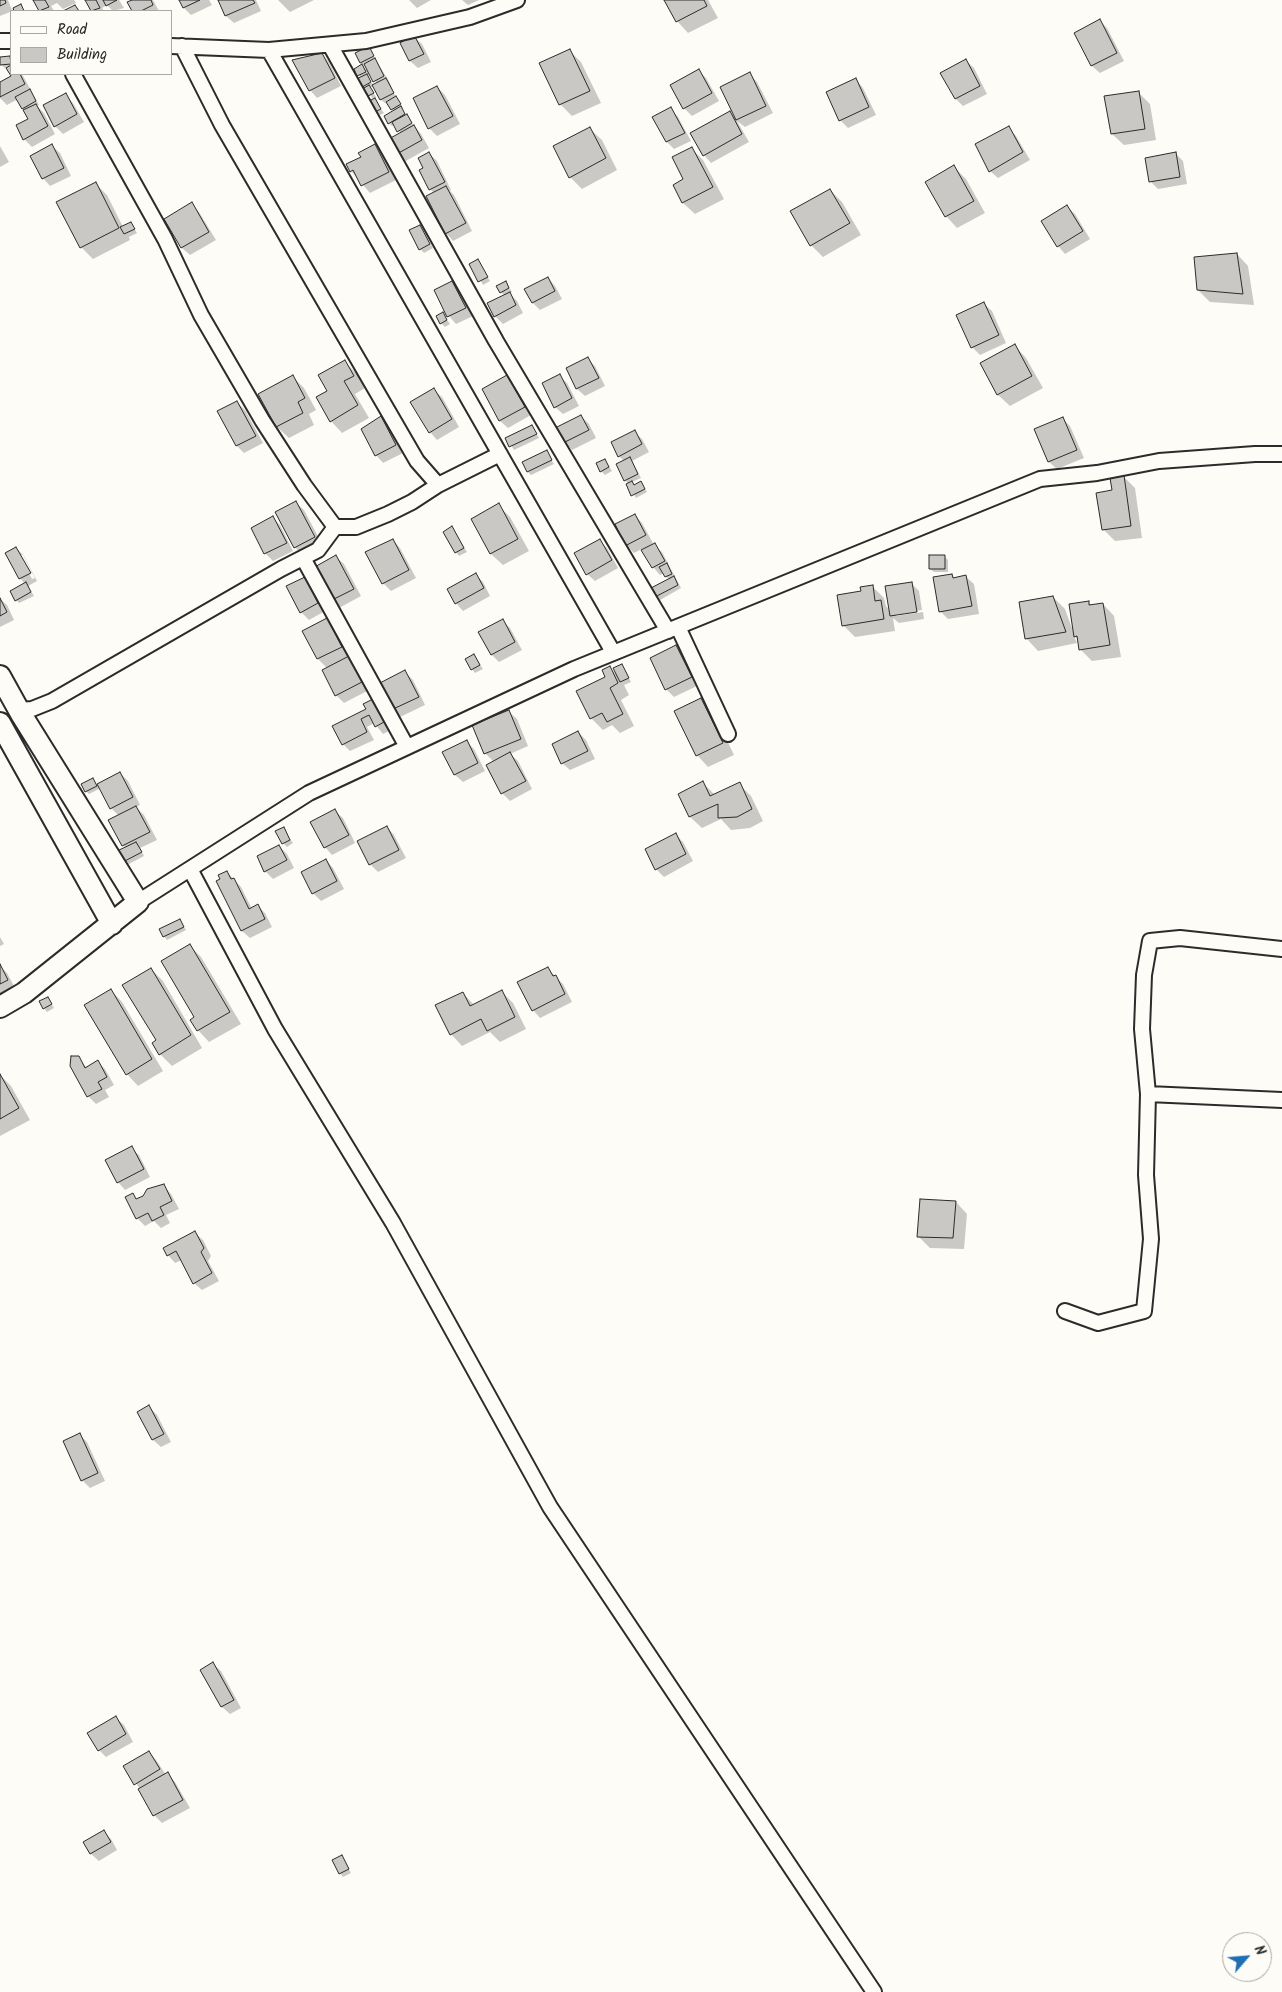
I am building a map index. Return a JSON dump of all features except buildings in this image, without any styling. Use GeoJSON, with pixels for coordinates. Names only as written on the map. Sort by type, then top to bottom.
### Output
{"type":"FeatureCollection","features":[{"type":"Feature","properties":{"kind":"street"},"geometry":{"type":"LineString","coordinates":[[177,46],[269,50],[366,41],[470,17],[518,0]]}},
{"type":"Feature","properties":{"kind":"street"},"geometry":{"type":"LineString","coordinates":[[330,45],[496,341],[673,629],[728,734]]}},
{"type":"Feature","properties":{"kind":"street"},"geometry":{"type":"LineString","coordinates":[[177,46],[412,453],[438,485]]}},
{"type":"Feature","properties":{"kind":"street"},"geometry":{"type":"LineString","coordinates":[[269,50],[613,652]]}},
{"type":"Feature","properties":{"kind":"street"},"geometry":{"type":"LineString","coordinates":[[74,75],[165,239],[201,315],[262,420],[304,485],[335,527]]}},
{"type":"Feature","properties":{"kind":"street"},"geometry":{"type":"LineString","coordinates":[[335,527],[356,527],[412,502],[438,485],[500,454]]}},
{"type":"Feature","properties":{"kind":"street"},"geometry":{"type":"LineString","coordinates":[[0,1008],[24,993],[138,902],[308,793],[613,652],[1040,480],[1097,473],[1159,461],[1255,454],[1282,454]]}},
{"type":"Feature","properties":{"kind":"street"},"geometry":{"type":"LineString","coordinates":[[112,924],[0,722],[19,710],[32,709],[52,701],[281,569],[318,550],[335,527]]}},
{"type":"Feature","properties":{"kind":"street"},"geometry":{"type":"LineString","coordinates":[[303,558],[407,747]]}},
{"type":"Feature","properties":{"kind":"street"},"geometry":{"type":"LineString","coordinates":[[0,676],[19,710],[138,902]]}},
{"type":"Feature","properties":{"kind":"street"},"geometry":{"type":"LineString","coordinates":[[190,869],[275,1029],[393,1223],[550,1507],[874,1992]]}},
{"type":"Feature","properties":{"kind":"street"},"geometry":{"type":"LineString","coordinates":[[1065,1311],[1098,1323],[1144,1312],[1151,1239],[1146,1175],[1148,1094],[1142,1029],[1144,975],[1150,941],[1180,938],[1282,949]]}},
{"type":"Feature","properties":{"kind":"street"},"geometry":{"type":"LineString","coordinates":[[1148,1094],[1282,1100]]}}]}
